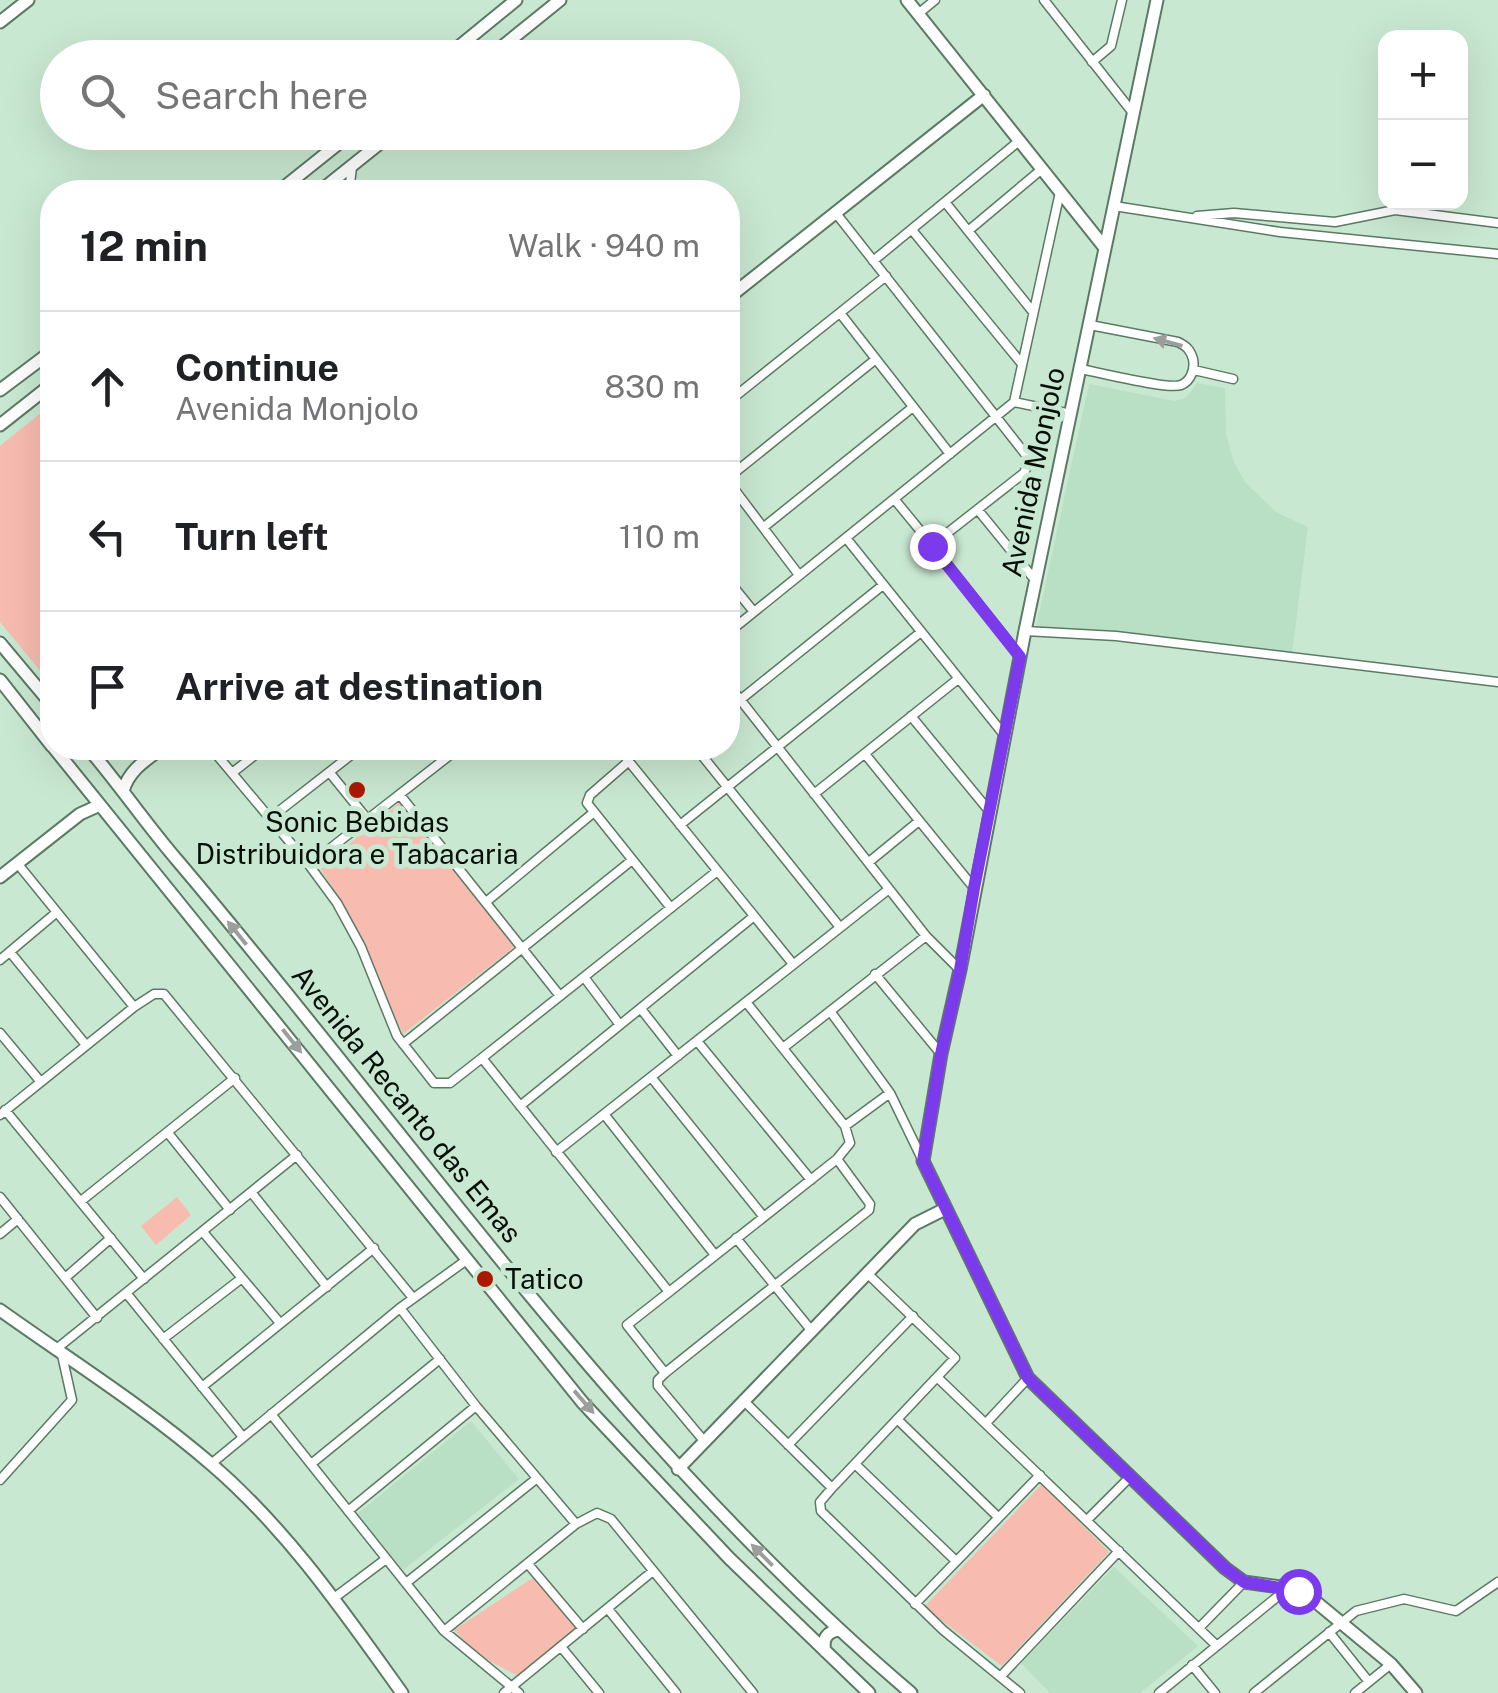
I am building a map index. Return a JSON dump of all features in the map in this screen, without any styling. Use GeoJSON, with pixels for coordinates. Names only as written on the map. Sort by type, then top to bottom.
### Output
{"type":"FeatureCollection","features":[{"type":"Feature","properties":{"kind":"street"},"geometry":{"type":"LineString","coordinates":[[0,22],[28,0]]}},
{"type":"Feature","properties":{"kind":"street"},"geometry":{"type":"LineString","coordinates":[[468,40],[516,0]]}},
{"type":"Feature","properties":{"kind":"street"},"geometry":{"type":"LineString","coordinates":[[510,40],[560,0]]}},
{"type":"Feature","properties":{"kind":"street"},"geometry":{"type":"LineString","coordinates":[[907,0],[1105,248]]}},
{"type":"Feature","properties":{"kind":"street"},"geometry":{"type":"LineString","coordinates":[[918,14],[935,0]]}},
{"type":"Feature","properties":{"kind":"street"},"geometry":{"type":"LineString","coordinates":[[1044,0],[1133,113]]}},
{"type":"Feature","properties":{"kind":"street","name":"Avenida Monjolo"},"geometry":{"type":"LineString","coordinates":[[923,1161],[927,1124],[1020,657],[1157,0]]}},
{"type":"Feature","properties":{"kind":"street"},"geometry":{"type":"LineString","coordinates":[[1092,62],[1110,46],[1121,1]]}},
{"type":"Feature","properties":{"kind":"street"},"geometry":{"type":"LineString","coordinates":[[740,288],[984,96]]}},
{"type":"Feature","properties":{"kind":"street"},"geometry":{"type":"LineString","coordinates":[[873,261],[1020,141]]}},
{"type":"Feature","properties":{"kind":"street"},"geometry":{"type":"LineString","coordinates":[[299,180],[331,150]]}},
{"type":"Feature","properties":{"kind":"street"},"geometry":{"type":"LineString","coordinates":[[347,150],[353,166],[351,180]]}},
{"type":"Feature","properties":{"kind":"street"},"geometry":{"type":"LineString","coordinates":[[335,180],[372,150]]}},
{"type":"Feature","properties":{"kind":"street"},"geometry":{"type":"LineString","coordinates":[[968,231],[1042,169]]}},
{"type":"Feature","properties":{"kind":"street"},"geometry":{"type":"LineString","coordinates":[[740,623],[1014,402],[1060,192]]}},
{"type":"Feature","properties":{"kind":"street"},"geometry":{"type":"LineString","coordinates":[[945,202],[1033,312]]}},
{"type":"Feature","properties":{"kind":"street"},"geometry":{"type":"LineString","coordinates":[[1114,206],[1280,232],[1498,254]]}},
{"type":"Feature","properties":{"kind":"street"},"geometry":{"type":"LineString","coordinates":[[1193,217],[1234,213],[1334,222],[1395,210],[1498,222]]}},
{"type":"Feature","properties":{"kind":"street"},"geometry":{"type":"LineString","coordinates":[[835,212],[1028,454],[1030,465],[932,546]]}},
{"type":"Feature","properties":{"kind":"street"},"geometry":{"type":"LineString","coordinates":[[912,230],[1022,364]]}},
{"type":"Feature","properties":{"kind":"street"},"geometry":{"type":"LineString","coordinates":[[740,392],[886,276]]}},
{"type":"Feature","properties":{"kind":"street"},"geometry":{"type":"LineString","coordinates":[[840,313],[950,454]]}},
{"type":"Feature","properties":{"kind":"street"},"geometry":{"type":"LineString","coordinates":[[1080,369],[1172,386],[1187,381],[1194,370],[1188,347],[1178,342],[1090,325]]}},
{"type":"Feature","properties":{"kind":"street"},"geometry":{"type":"LineString","coordinates":[[740,470],[876,359]]}},
{"type":"Feature","properties":{"kind":"street"},"geometry":{"type":"LineString","coordinates":[[0,390],[40,360]]}},
{"type":"Feature","properties":{"kind":"street"},"geometry":{"type":"LineString","coordinates":[[1194,370],[1233,379]]}},
{"type":"Feature","properties":{"kind":"street"},"geometry":{"type":"LineString","coordinates":[[0,424],[40,393]]}},
{"type":"Feature","properties":{"kind":"street"},"geometry":{"type":"LineString","coordinates":[[1014,402],[1071,414]]}},
{"type":"Feature","properties":{"kind":"street"},"geometry":{"type":"LineString","coordinates":[[764,528],[913,407]]}},
{"type":"Feature","properties":{"kind":"street"},"geometry":{"type":"LineString","coordinates":[[740,496],[799,575]]}},
{"type":"Feature","properties":{"kind":"street"},"geometry":{"type":"LineString","coordinates":[[895,500],[1020,657]]}},
{"type":"Feature","properties":{"kind":"street"},"geometry":{"type":"LineString","coordinates":[[978,510],[1036,581]]}},
{"type":"Feature","properties":{"kind":"street"},"geometry":{"type":"LineString","coordinates":[[846,538],[1006,736]]}},
{"type":"Feature","properties":{"kind":"street"},"geometry":{"type":"LineString","coordinates":[[883,585],[740,700],[926,936],[960,970]]}},
{"type":"Feature","properties":{"kind":"street"},"geometry":{"type":"LineString","coordinates":[[740,595],[754,612]]}},
{"type":"Feature","properties":{"kind":"street"},"geometry":{"type":"LineString","coordinates":[[1026,631],[1116,636],[1498,682]]}},
{"type":"Feature","properties":{"kind":"street"},"geometry":{"type":"LineString","coordinates":[[680,824],[921,632]]}},
{"type":"Feature","properties":{"kind":"street"},"geometry":{"type":"LineString","coordinates":[[0,642],[40,691]]}},
{"type":"Feature","properties":{"kind":"street"},"geometry":{"type":"LineString","coordinates":[[814,794],[958,679]]}},
{"type":"Feature","properties":{"kind":"street","name":"Avenida Recanto das Emas"},"geometry":{"type":"LineString","coordinates":[[0,680],[40,731]]}},
{"type":"Feature","properties":{"kind":"street"},"geometry":{"type":"LineString","coordinates":[[911,716],[990,812]]}},
{"type":"Feature","properties":{"kind":"street"},"geometry":{"type":"LineString","coordinates":[[866,754],[974,888]]}},
{"type":"Feature","properties":{"kind":"street","name":"Avenida Recanto das Emas"},"geometry":{"type":"LineString","coordinates":[[64,760],[592,1412],[729,1558],[866,1692]]}},
{"type":"Feature","properties":{"kind":"street","name":"Avenida Recanto das Emas"},"geometry":{"type":"LineString","coordinates":[[98,760],[582,1358],[678,1469],[798,1590],[911,1693]]}},
{"type":"Feature","properties":{"kind":"street"},"geometry":{"type":"LineString","coordinates":[[114,778],[146,760]]}},
{"type":"Feature","properties":{"kind":"street"},"geometry":{"type":"LineString","coordinates":[[221,760],[310,865],[348,920],[403,1044],[438,1085],[450,1083],[716,872]]}},
{"type":"Feature","properties":{"kind":"street"},"geometry":{"type":"LineString","coordinates":[[232,773],[249,760]]}},
{"type":"Feature","properties":{"kind":"street"},"geometry":{"type":"LineString","coordinates":[[269,819],[346,760]]}},
{"type":"Feature","properties":{"kind":"street"},"geometry":{"type":"LineString","coordinates":[[310,865],[445,760]]}},
{"type":"Feature","properties":{"kind":"street"},"geometry":{"type":"LineString","coordinates":[[706,760],[839,926]]}},
{"type":"Feature","properties":{"kind":"street"},"geometry":{"type":"LineString","coordinates":[[671,908],[593,813],[587,799],[629,761],[792,964]]}},
{"type":"Feature","properties":{"kind":"street"},"geometry":{"type":"LineString","coordinates":[[123,791],[136,768]]}},
{"type":"Feature","properties":{"kind":"street"},"geometry":{"type":"LineString","coordinates":[[330,773],[368,820]]}},
{"type":"Feature","properties":{"kind":"street"},"geometry":{"type":"LineString","coordinates":[[400,796],[560,996]]}},
{"type":"Feature","properties":{"kind":"street"},"geometry":{"type":"LineString","coordinates":[[0,877],[97,801]]}},
{"type":"Feature","properties":{"kind":"street"},"geometry":{"type":"LineString","coordinates":[[486,902],[593,813]]}},
{"type":"Feature","properties":{"kind":"street"},"geometry":{"type":"LineString","coordinates":[[126,836],[141,814]]}},
{"type":"Feature","properties":{"kind":"street"},"geometry":{"type":"LineString","coordinates":[[870,862],[919,821]]}},
{"type":"Feature","properties":{"kind":"street"},"geometry":{"type":"LineString","coordinates":[[138,851],[152,854],[159,846],[159,836]]}},
{"type":"Feature","properties":{"kind":"street"},"geometry":{"type":"LineString","coordinates":[[154,874],[164,859],[176,859]]}},
{"type":"Feature","properties":{"kind":"street"},"geometry":{"type":"LineString","coordinates":[[403,1044],[632,861]]}},
{"type":"Feature","properties":{"kind":"street"},"geometry":{"type":"LineString","coordinates":[[18,864],[134,1007]]}},
{"type":"Feature","properties":{"kind":"street"},"geometry":{"type":"LineString","coordinates":[[556,1152],[888,889]]}},
{"type":"Feature","properties":{"kind":"street"},"geometry":{"type":"LineString","coordinates":[[0,960],[58,912]]}},
{"type":"Feature","properties":{"kind":"street"},"geometry":{"type":"LineString","coordinates":[[520,1106],[753,917]]}},
{"type":"Feature","properties":{"kind":"street"},"geometry":{"type":"LineString","coordinates":[[784,1048],[926,936]]}},
{"type":"Feature","properties":{"kind":"street"},"geometry":{"type":"LineString","coordinates":[[10,952],[86,1045]]}},
{"type":"Feature","properties":{"kind":"street"},"geometry":{"type":"LineString","coordinates":[[876,974],[941,1054]]}},
{"type":"Feature","properties":{"kind":"street"},"geometry":{"type":"LineString","coordinates":[[584,978],[620,1025]]}},
{"type":"Feature","properties":{"kind":"street"},"geometry":{"type":"LineString","coordinates":[[144,1280],[3,1113],[154,994],[169,997],[412,1298]]}},
{"type":"Feature","properties":{"kind":"street"},"geometry":{"type":"LineString","coordinates":[[665,1373],[626,1325],[837,1159],[850,1143],[845,1126],[746,1002]]}},
{"type":"Feature","properties":{"kind":"street"},"geometry":{"type":"LineString","coordinates":[[641,1010],[678,1056]]}},
{"type":"Feature","properties":{"kind":"street"},"geometry":{"type":"LineString","coordinates":[[830,1010],[890,1093],[907,1124],[1028,1378],[1225,1568],[1244,1582],[1288,1588],[1310,1598],[1391,1664],[1416,1693]]}},
{"type":"Feature","properties":{"kind":"street"},"geometry":{"type":"LineString","coordinates":[[1,1035],[40,1082]]}},
{"type":"Feature","properties":{"kind":"street"},"geometry":{"type":"LineString","coordinates":[[697,1041],[811,1180]]}},
{"type":"Feature","properties":{"kind":"street"},"geometry":{"type":"LineString","coordinates":[[482,1058],[669,1292]]}},
{"type":"Feature","properties":{"kind":"street"},"geometry":{"type":"LineString","coordinates":[[651,1077],[763,1216]]}},
{"type":"Feature","properties":{"kind":"street"},"geometry":{"type":"LineString","coordinates":[[81,1202],[236,1078]]}},
{"type":"Feature","properties":{"kind":"street"},"geometry":{"type":"LineString","coordinates":[[845,1126],[890,1093]]}},
{"type":"Feature","properties":{"kind":"street"},"geometry":{"type":"LineString","coordinates":[[604,1114],[715,1254]]}},
{"type":"Feature","properties":{"kind":"street"},"geometry":{"type":"LineString","coordinates":[[907,1124],[927,1124]]}},
{"type":"Feature","properties":{"kind":"street"},"geometry":{"type":"LineString","coordinates":[[168,1133],[230,1210]]}},
{"type":"Feature","properties":{"kind":"street"},"geometry":{"type":"LineString","coordinates":[[59,1352],[297,1155]]}},
{"type":"Feature","properties":{"kind":"street"},"geometry":{"type":"LineString","coordinates":[[704,1441],[658,1386],[658,1379],[870,1208],[837,1159]]}},
{"type":"Feature","properties":{"kind":"street"},"geometry":{"type":"LineString","coordinates":[[251,1192],[327,1287]]}},
{"type":"Feature","properties":{"kind":"street"},"geometry":{"type":"LineString","coordinates":[[0,1197],[97,1318]]}},
{"type":"Feature","properties":{"kind":"street"},"geometry":{"type":"LineString","coordinates":[[678,1469],[915,1224],[946,1209]]}},
{"type":"Feature","properties":{"kind":"street"},"geometry":{"type":"LineString","coordinates":[[0,1234],[18,1220]]}},
{"type":"Feature","properties":{"kind":"street"},"geometry":{"type":"LineString","coordinates":[[203,1232],[280,1323]]}},
{"type":"Feature","properties":{"kind":"street"},"geometry":{"type":"LineString","coordinates":[[66,1278],[110,1238]]}},
{"type":"Feature","properties":{"kind":"street"},"geometry":{"type":"LineString","coordinates":[[736,1238],[811,1330]]}},
{"type":"Feature","properties":{"kind":"street"},"geometry":{"type":"LineString","coordinates":[[202,1387],[374,1248]]}},
{"type":"Feature","properties":{"kind":"street"},"geometry":{"type":"LineString","coordinates":[[211,1464],[412,1298],[468,1259]]}},
{"type":"Feature","properties":{"kind":"street"},"geometry":{"type":"LineString","coordinates":[[867,1272],[955,1358],[832,1488],[820,1502],[821,1510],[916,1604],[1020,1693]]}},
{"type":"Feature","properties":{"kind":"street"},"geometry":{"type":"LineString","coordinates":[[162,1339],[242,1278]]}},
{"type":"Feature","properties":{"kind":"street"},"geometry":{"type":"LineString","coordinates":[[126,1294],[243,1437]]}},
{"type":"Feature","properties":{"kind":"street"},"geometry":{"type":"LineString","coordinates":[[400,1308],[576,1524]]}},
{"type":"Feature","properties":{"kind":"street"},"geometry":{"type":"LineString","coordinates":[[0,1310],[211,1464],[258,1509],[334,1598],[402,1693]]}},
{"type":"Feature","properties":{"kind":"street"},"geometry":{"type":"LineString","coordinates":[[788,1445],[914,1316]]}},
{"type":"Feature","properties":{"kind":"street"},"geometry":{"type":"LineString","coordinates":[[537,1343],[545,1346],[558,1340],[556,1326]]}},
{"type":"Feature","properties":{"kind":"street"},"geometry":{"type":"LineString","coordinates":[[0,1480],[72,1400],[59,1352]]}},
{"type":"Feature","properties":{"kind":"street"},"geometry":{"type":"LineString","coordinates":[[558,1372],[557,1361],[565,1353],[582,1358]]}},
{"type":"Feature","properties":{"kind":"street"},"geometry":{"type":"LineString","coordinates":[[311,1464],[440,1360]]}},
{"type":"Feature","properties":{"kind":"street"},"geometry":{"type":"LineString","coordinates":[[938,1378],[1216,1646]]}},
{"type":"Feature","properties":{"kind":"street"},"geometry":{"type":"LineString","coordinates":[[987,1422],[1028,1378]]}},
{"type":"Feature","properties":{"kind":"street"},"geometry":{"type":"LineString","coordinates":[[743,1400],[832,1488]]}},
{"type":"Feature","properties":{"kind":"street"},"geometry":{"type":"LineString","coordinates":[[348,1511],[476,1406]]}},
{"type":"Feature","properties":{"kind":"street"},"geometry":{"type":"LineString","coordinates":[[270,1414],[444,1632],[516,1689]]}},
{"type":"Feature","properties":{"kind":"street"},"geometry":{"type":"LineString","coordinates":[[898,1420],[998,1517]]}},
{"type":"Feature","properties":{"kind":"street"},"geometry":{"type":"LineString","coordinates":[[855,1464],[956,1561]]}},
{"type":"Feature","properties":{"kind":"street"},"geometry":{"type":"LineString","coordinates":[[916,1604],[1040,1475]]}},
{"type":"Feature","properties":{"kind":"street"},"geometry":{"type":"LineString","coordinates":[[1086,1520],[1130,1476]]}},
{"type":"Feature","properties":{"kind":"street"},"geometry":{"type":"LineString","coordinates":[[406,1583],[536,1479]]}},
{"type":"Feature","properties":{"kind":"street"},"geometry":{"type":"LineString","coordinates":[[444,1632],[576,1524],[597,1513],[611,1519],[753,1693]]}},
{"type":"Feature","properties":{"kind":"street"},"geometry":{"type":"LineString","coordinates":[[1001,1676],[1119,1552]]}},
{"type":"Feature","properties":{"kind":"street"},"geometry":{"type":"LineString","coordinates":[[334,1598],[386,1559]]}},
{"type":"Feature","properties":{"kind":"street"},"geometry":{"type":"LineString","coordinates":[[528,1564],[582,1630]]}},
{"type":"Feature","properties":{"kind":"street"},"geometry":{"type":"LineString","coordinates":[[504,1693],[516,1689],[654,1572]]}},
{"type":"Feature","properties":{"kind":"street"},"geometry":{"type":"LineString","coordinates":[[1200,1627],[1244,1582]]}},
{"type":"Feature","properties":{"kind":"street"},"geometry":{"type":"LineString","coordinates":[[1254,1693],[1356,1611],[1398,1599],[1463,1610],[1498,1582]]}},
{"type":"Feature","properties":{"kind":"street"},"geometry":{"type":"LineString","coordinates":[[1158,1693],[1288,1588]]}},
{"type":"Feature","properties":{"kind":"street"},"geometry":{"type":"LineString","coordinates":[[776,1603],[788,1600],[798,1590]]}},
{"type":"Feature","properties":{"kind":"street"},"geometry":{"type":"LineString","coordinates":[[608,1609],[676,1693]]}},
{"type":"Feature","properties":{"kind":"street"},"geometry":{"type":"LineString","coordinates":[[824,1651],[824,1638],[840,1630]]}},
{"type":"Feature","properties":{"kind":"street"},"geometry":{"type":"LineString","coordinates":[[1329,1632],[1368,1682]]}},
{"type":"Feature","properties":{"kind":"street"},"geometry":{"type":"LineString","coordinates":[[562,1648],[599,1693]]}},
{"type":"Feature","properties":{"kind":"street"},"geometry":{"type":"LineString","coordinates":[[1356,1693],[1391,1664]]}},
{"type":"Feature","properties":{"kind":"street"},"geometry":{"type":"LineString","coordinates":[[1192,1665],[1215,1693]]}},
{"type":"Feature","properties":{"kind":"shaded area"},"geometry":{"type":"Polygon","coordinates":[[[1197,383],[1225,388],[1226,434],[1245,482],[1276,512],[1308,527],[1292,655],[1036,627],[1089,384],[1175,401],[1186,398],[1197,383]]]}},
{"type":"Feature","properties":{"kind":"shaded area"},"geometry":{"type":"Polygon","coordinates":[[[40,414],[40,670],[0,622],[0,446],[40,414]]]}},
{"type":"Feature","properties":{"kind":"shaded area"},"geometry":{"type":"Polygon","coordinates":[[[400,802],[514,947],[403,1034],[351,917],[320,868],[400,802]]]}},
{"type":"Feature","properties":{"kind":"shaded area"},"geometry":{"type":"Polygon","coordinates":[[[177,1197],[191,1215],[156,1245],[141,1226],[177,1197]]]}},
{"type":"Feature","properties":{"kind":"shaded area"},"geometry":{"type":"Polygon","coordinates":[[[471,1421],[519,1479],[403,1570],[357,1514],[471,1421]]]}},
{"type":"Feature","properties":{"kind":"shaded area"},"geometry":{"type":"Polygon","coordinates":[[[1042,1484],[1109,1552],[1002,1666],[924,1607],[1042,1484]]]}},
{"type":"Feature","properties":{"kind":"shaded area"},"geometry":{"type":"Polygon","coordinates":[[[1114,1567],[1198,1646],[1140,1693],[1050,1693],[1021,1663],[1114,1567]]]}},
{"type":"Feature","properties":{"kind":"shaded area"},"geometry":{"type":"Polygon","coordinates":[[[534,1577],[577,1629],[518,1676],[478,1655],[454,1630],[534,1577]]]}},
{"type":"Feature","properties":{"kind":"place","name":"Sonic Bebidas Distribuidora e Tabacaria"},"geometry":{"type":"Point","coordinates":[357,790]}},
{"type":"Feature","properties":{"kind":"place","name":"Tatico"},"geometry":{"type":"Point","coordinates":[485,1279]}},
{"type":"Feature","properties":{"kind":"route"},"geometry":{"type":"LineString","coordinates":[[932,546],[1020,657],[927,1124],[923,1161],[1028,1378],[1225,1568],[1244,1582],[1298,1591]]}}]}
